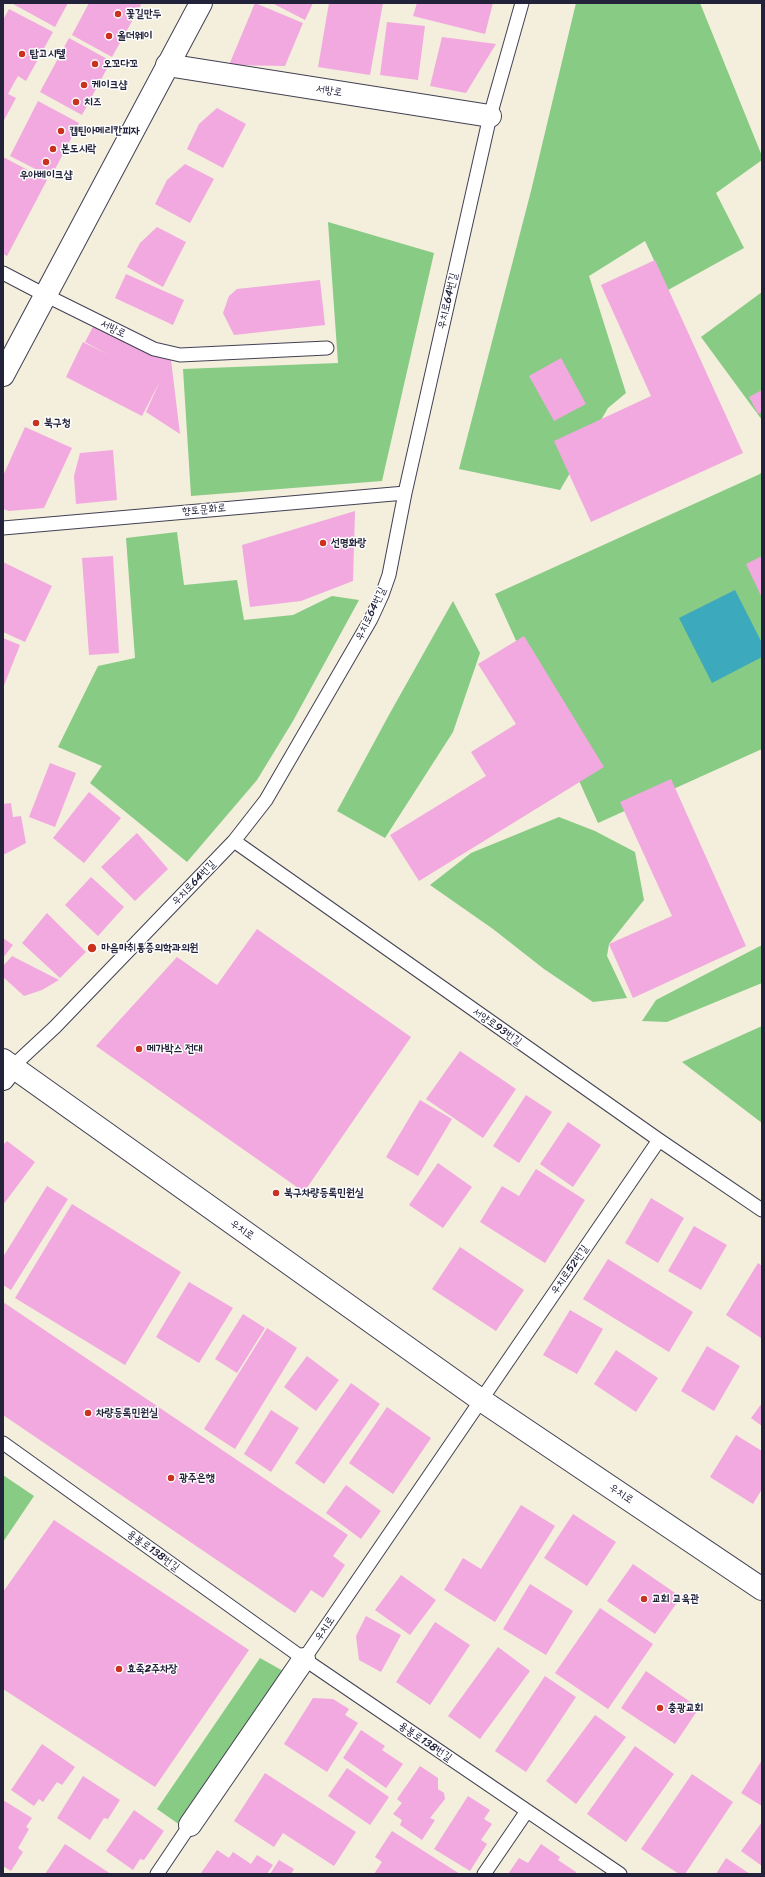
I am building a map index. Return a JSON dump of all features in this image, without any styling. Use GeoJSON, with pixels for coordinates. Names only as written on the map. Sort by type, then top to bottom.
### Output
{"type":"FeatureCollection","features":[{"type":"Feature","properties":{"kind":"main road"},"geometry":{"type":"LineString","coordinates":[[3,375],[200,3]]}},
{"type":"Feature","properties":{"kind":"main road","name":"서방로"},"geometry":{"type":"LineString","coordinates":[[167,65],[490,116]]}},
{"type":"Feature","properties":{"kind":"main road","name":"우치로"},"geometry":{"type":"LineString","coordinates":[[6,1069],[481,1400],[762,1589]]}},
{"type":"Feature","properties":{"kind":"main road"},"geometry":{"type":"LineString","coordinates":[[190,1825],[304,1659]]}},
{"type":"Feature","properties":{"kind":"lane","name":"우치로64번길"},"geometry":{"type":"LineString","coordinates":[[6,1069],[55,1027],[234,841],[266,800],[371,619],[388,575],[490,116],[522,3]]}},
{"type":"Feature","properties":{"kind":"lane","name":"서방로"},"geometry":{"type":"LineString","coordinates":[[3,273],[45,296],[154,349],[180,355],[327,348]]}},
{"type":"Feature","properties":{"kind":"lane","name":"향토문화로"},"geometry":{"type":"LineString","coordinates":[[3,528],[405,493]]}},
{"type":"Feature","properties":{"kind":"lane","name":"서양로93번길"},"geometry":{"type":"LineString","coordinates":[[234,841],[659,1140],[762,1210]]}},
{"type":"Feature","properties":{"kind":"lane","name":"우치로52번길"},"geometry":{"type":"LineString","coordinates":[[481,1400],[659,1140]]}},
{"type":"Feature","properties":{"kind":"lane","name":"우치로"},"geometry":{"type":"LineString","coordinates":[[304,1659],[481,1400]]}},
{"type":"Feature","properties":{"kind":"lane","name":"용봉로138번길"},"geometry":{"type":"LineString","coordinates":[[3,1443],[304,1659],[620,1874]]}},
{"type":"Feature","properties":{"kind":"lane"},"geometry":{"type":"LineString","coordinates":[[484,1874],[527,1811]]}},
{"type":"Feature","properties":{"kind":"lane"},"geometry":{"type":"LineString","coordinates":[[157,1874],[190,1825]]}},
{"type":"Feature","properties":{"kind":"green space"},"geometry":{"type":"Polygon","coordinates":[[[576,3],[700,3],[762,156],[762,160],[716,193],[744,248],[668,290],[645,241],[589,276],[626,393],[608,408],[560,490],[459,469],[531,191],[576,3]]]}},
{"type":"Feature","properties":{"kind":"green space"},"geometry":{"type":"Polygon","coordinates":[[[328,222],[434,253],[382,481],[191,496],[183,369],[338,363],[328,222]]]}},
{"type":"Feature","properties":{"kind":"green space"},"geometry":{"type":"Polygon","coordinates":[[[762,292],[762,420],[701,337],[762,292]]]}},
{"type":"Feature","properties":{"kind":"green space"},"geometry":{"type":"Polygon","coordinates":[[[762,471],[762,749],[598,823],[495,594],[760,474],[762,471]]]}},
{"type":"Feature","properties":{"kind":"green space"},"geometry":{"type":"Polygon","coordinates":[[[177,532],[184,585],[237,580],[244,620],[293,615],[332,596],[359,600],[293,721],[257,780],[187,862],[90,783],[102,766],[58,747],[98,666],[135,658],[126,538],[177,532]]]}},
{"type":"Feature","properties":{"kind":"green space"},"geometry":{"type":"Polygon","coordinates":[[[453,601],[480,653],[453,732],[385,838],[337,811],[453,601]]]}},
{"type":"Feature","properties":{"kind":"green space"},"geometry":{"type":"Polygon","coordinates":[[[559,817],[595,831],[635,852],[644,900],[609,944],[607,956],[627,998],[593,1002],[544,969],[493,929],[430,885],[471,853],[559,817]]]}},
{"type":"Feature","properties":{"kind":"green space"},"geometry":{"type":"Polygon","coordinates":[[[762,945],[762,983],[667,1022],[642,1021],[656,1000],[762,945]]]}},
{"type":"Feature","properties":{"kind":"green space"},"geometry":{"type":"Polygon","coordinates":[[[762,1026],[762,1123],[682,1062],[762,1026]]]}},
{"type":"Feature","properties":{"kind":"green space"},"geometry":{"type":"Polygon","coordinates":[[[3,1475],[34,1496],[3,1542],[3,1475]]]}},
{"type":"Feature","properties":{"kind":"green space"},"geometry":{"type":"Polygon","coordinates":[[[260,1658],[285,1672],[180,1825],[157,1809],[260,1658]]]}},
{"type":"Feature","properties":{"kind":"water"},"geometry":{"type":"Polygon","coordinates":[[[735,590],[762,643],[762,657],[712,683],[679,618],[735,590]]]}},
{"type":"Feature","properties":{"kind":"building"},"geometry":{"type":"Polygon","coordinates":[[[13,3],[68,3],[55,27],[13,3]]]}},
{"type":"Feature","properties":{"kind":"building"},"geometry":{"type":"Polygon","coordinates":[[[89,3],[138,3],[141,5],[112,57],[72,35],[89,3]]]}},
{"type":"Feature","properties":{"kind":"building"},"geometry":{"type":"Polygon","coordinates":[[[255,3],[303,23],[285,66],[229,65],[255,3]]]}},
{"type":"Feature","properties":{"kind":"building"},"geometry":{"type":"Polygon","coordinates":[[[272,3],[313,3],[305,20],[272,3]]]}},
{"type":"Feature","properties":{"kind":"building"},"geometry":{"type":"Polygon","coordinates":[[[329,3],[383,3],[370,75],[318,67],[329,3]]]}},
{"type":"Feature","properties":{"kind":"building"},"geometry":{"type":"Polygon","coordinates":[[[417,3],[493,3],[485,34],[413,16],[417,3]]]}},
{"type":"Feature","properties":{"kind":"building","name":"탑고시텔"},"geometry":{"type":"Polygon","coordinates":[[[9,9],[53,32],[26,81],[18,76],[14,83],[8,94],[16,98],[3,122],[3,20],[9,9]]]}},
{"type":"Feature","properties":{"kind":"building"},"geometry":{"type":"Polygon","coordinates":[[[387,22],[425,26],[418,80],[380,75],[387,22]]]}},
{"type":"Feature","properties":{"kind":"building"},"geometry":{"type":"Polygon","coordinates":[[[442,37],[496,44],[466,93],[430,86],[442,37]]]}},
{"type":"Feature","properties":{"kind":"building"},"geometry":{"type":"Polygon","coordinates":[[[69,38],[111,61],[82,115],[40,92],[69,38]]]}},
{"type":"Feature","properties":{"kind":"building"},"geometry":{"type":"Polygon","coordinates":[[[38,101],[79,123],[51,177],[10,156],[38,101]]]}},
{"type":"Feature","properties":{"kind":"building"},"geometry":{"type":"Polygon","coordinates":[[[217,108],[246,124],[223,168],[187,149],[199,124],[217,108]]]}},
{"type":"Feature","properties":{"kind":"building"},"geometry":{"type":"Polygon","coordinates":[[[3,157],[47,180],[7,256],[3,254],[3,157]]]}},
{"type":"Feature","properties":{"kind":"building"},"geometry":{"type":"Polygon","coordinates":[[[185,164],[214,179],[190,223],[155,204],[167,180],[185,164]]]}},
{"type":"Feature","properties":{"kind":"building"},"geometry":{"type":"Polygon","coordinates":[[[157,227],[186,242],[163,287],[127,267],[140,243],[157,227]]]}},
{"type":"Feature","properties":{"kind":"building"},"geometry":{"type":"Polygon","coordinates":[[[655,260],[743,453],[591,522],[554,441],[651,396],[601,285],[655,260]]]}},
{"type":"Feature","properties":{"kind":"building"},"geometry":{"type":"Polygon","coordinates":[[[126,274],[184,300],[173,325],[115,298],[126,274]]]}},
{"type":"Feature","properties":{"kind":"building"},"geometry":{"type":"Polygon","coordinates":[[[320,280],[325,325],[234,335],[223,313],[229,296],[237,289],[320,280]]]}},
{"type":"Feature","properties":{"kind":"building"},"geometry":{"type":"Polygon","coordinates":[[[96,321],[171,360],[180,434],[146,412],[160,381],[142,416],[66,377],[83,342],[109,355],[85,342],[96,321]]]}},
{"type":"Feature","properties":{"kind":"building"},"geometry":{"type":"Polygon","coordinates":[[[561,358],[586,404],[554,421],[529,376],[561,358]]]}},
{"type":"Feature","properties":{"kind":"building"},"geometry":{"type":"Polygon","coordinates":[[[762,390],[762,412],[758,414],[749,397],[762,390]]]}},
{"type":"Feature","properties":{"kind":"building"},"geometry":{"type":"Polygon","coordinates":[[[25,427],[72,448],[44,508],[9,511],[3,509],[3,476],[25,427]]]}},
{"type":"Feature","properties":{"kind":"building"},"geometry":{"type":"Polygon","coordinates":[[[113,450],[117,500],[76,504],[74,476],[80,453],[113,450]]]}},
{"type":"Feature","properties":{"kind":"building"},"geometry":{"type":"Polygon","coordinates":[[[355,511],[353,581],[301,601],[250,607],[242,545],[355,511]]]}},
{"type":"Feature","properties":{"kind":"building"},"geometry":{"type":"Polygon","coordinates":[[[113,556],[119,653],[89,655],[82,558],[113,556]]]}},
{"type":"Feature","properties":{"kind":"building"},"geometry":{"type":"Polygon","coordinates":[[[762,556],[762,598],[746,564],[762,556]]]}},
{"type":"Feature","properties":{"kind":"building"},"geometry":{"type":"Polygon","coordinates":[[[3,562],[52,586],[25,642],[3,632],[3,562]]]}},
{"type":"Feature","properties":{"kind":"building"},"geometry":{"type":"Polygon","coordinates":[[[524,636],[604,767],[419,881],[390,835],[486,776],[471,752],[516,724],[478,664],[524,636]]]}},
{"type":"Feature","properties":{"kind":"building"},"geometry":{"type":"Polygon","coordinates":[[[3,638],[20,645],[3,688],[3,638]]]}},
{"type":"Feature","properties":{"kind":"building"},"geometry":{"type":"Polygon","coordinates":[[[50,763],[76,773],[55,827],[29,817],[50,763]]]}},
{"type":"Feature","properties":{"kind":"building"},"geometry":{"type":"Polygon","coordinates":[[[671,779],[746,946],[633,998],[609,944],[672,916],[620,802],[671,779]]]}},
{"type":"Feature","properties":{"kind":"building"},"geometry":{"type":"Polygon","coordinates":[[[89,792],[121,818],[84,863],[53,838],[89,792]]]}},
{"type":"Feature","properties":{"kind":"building"},"geometry":{"type":"Polygon","coordinates":[[[11,803],[13,817],[21,816],[26,843],[3,855],[3,804],[11,803]]]}},
{"type":"Feature","properties":{"kind":"building"},"geometry":{"type":"Polygon","coordinates":[[[137,833],[168,869],[135,901],[101,867],[137,833]]]}},
{"type":"Feature","properties":{"kind":"building"},"geometry":{"type":"Polygon","coordinates":[[[91,877],[124,907],[98,936],[65,905],[91,877]]]}},
{"type":"Feature","properties":{"kind":"building"},"geometry":{"type":"Polygon","coordinates":[[[47,913],[86,952],[60,978],[22,943],[47,913]]]}},
{"type":"Feature","properties":{"kind":"building"},"geometry":{"type":"Polygon","coordinates":[[[257,929],[411,1037],[304,1192],[96,1046],[177,957],[217,985],[257,929]]]}},
{"type":"Feature","properties":{"kind":"building"},"geometry":{"type":"Polygon","coordinates":[[[3,938],[13,945],[3,958],[3,938]]]}},
{"type":"Feature","properties":{"kind":"building"},"geometry":{"type":"Polygon","coordinates":[[[12,956],[59,980],[42,990],[24,996],[3,977],[3,966],[12,956]]]}},
{"type":"Feature","properties":{"kind":"building"},"geometry":{"type":"Polygon","coordinates":[[[460,1051],[516,1089],[483,1138],[426,1099],[460,1051]]]}},
{"type":"Feature","properties":{"kind":"building"},"geometry":{"type":"Polygon","coordinates":[[[526,1095],[552,1112],[519,1163],[493,1146],[526,1095]]]}},
{"type":"Feature","properties":{"kind":"building"},"geometry":{"type":"Polygon","coordinates":[[[420,1100],[452,1119],[418,1176],[386,1157],[420,1100]]]}},
{"type":"Feature","properties":{"kind":"building"},"geometry":{"type":"Polygon","coordinates":[[[568,1122],[601,1145],[573,1187],[540,1164],[568,1122]]]}},
{"type":"Feature","properties":{"kind":"building"},"geometry":{"type":"Polygon","coordinates":[[[7,1141],[35,1162],[3,1205],[3,1145],[7,1141]]]}},
{"type":"Feature","properties":{"kind":"building"},"geometry":{"type":"Polygon","coordinates":[[[438,1163],[472,1187],[443,1228],[409,1205],[438,1163]]]}},
{"type":"Feature","properties":{"kind":"building"},"geometry":{"type":"Polygon","coordinates":[[[536,1169],[585,1200],[545,1263],[480,1222],[502,1186],[519,1196],[536,1169]]]}},
{"type":"Feature","properties":{"kind":"building"},"geometry":{"type":"Polygon","coordinates":[[[47,1186],[68,1199],[11,1290],[3,1285],[3,1257],[47,1186]]]}},
{"type":"Feature","properties":{"kind":"building"},"geometry":{"type":"Polygon","coordinates":[[[651,1198],[684,1218],[658,1263],[625,1243],[651,1198]]]}},
{"type":"Feature","properties":{"kind":"building"},"geometry":{"type":"Polygon","coordinates":[[[72,1204],[181,1272],[125,1365],[15,1298],[72,1204]]]}},
{"type":"Feature","properties":{"kind":"building"},"geometry":{"type":"Polygon","coordinates":[[[694,1226],[727,1245],[701,1290],[668,1271],[694,1226]]]}},
{"type":"Feature","properties":{"kind":"building"},"geometry":{"type":"Polygon","coordinates":[[[460,1247],[524,1290],[496,1331],[432,1289],[460,1247]]]}},
{"type":"Feature","properties":{"kind":"building"},"geometry":{"type":"Polygon","coordinates":[[[608,1259],[693,1312],[669,1352],[583,1299],[608,1259]]]}},
{"type":"Feature","properties":{"kind":"building"},"geometry":{"type":"Polygon","coordinates":[[[758,1263],[762,1266],[761,1338],[726,1315],[758,1263]]]}},
{"type":"Feature","properties":{"kind":"building"},"geometry":{"type":"Polygon","coordinates":[[[189,1282],[233,1308],[199,1363],[156,1337],[189,1282]]]}},
{"type":"Feature","properties":{"kind":"building"},"geometry":{"type":"Polygon","coordinates":[[[3,1302],[348,1535],[333,1556],[345,1565],[323,1598],[311,1590],[295,1613],[3,1415],[3,1302]]]}},
{"type":"Feature","properties":{"kind":"building"},"geometry":{"type":"Polygon","coordinates":[[[570,1310],[603,1329],[577,1374],[543,1355],[570,1310]]]}},
{"type":"Feature","properties":{"kind":"building"},"geometry":{"type":"Polygon","coordinates":[[[243,1314],[265,1328],[237,1373],[215,1359],[243,1314]]]}},
{"type":"Feature","properties":{"kind":"building"},"geometry":{"type":"Polygon","coordinates":[[[267,1328],[297,1348],[235,1449],[204,1429],[267,1328]]]}},
{"type":"Feature","properties":{"kind":"building"},"geometry":{"type":"Polygon","coordinates":[[[707,1346],[740,1366],[714,1411],[681,1391],[707,1346]]]}},
{"type":"Feature","properties":{"kind":"building"},"geometry":{"type":"Polygon","coordinates":[[[616,1350],[658,1378],[636,1412],[594,1384],[616,1350]]]}},
{"type":"Feature","properties":{"kind":"building"},"geometry":{"type":"Polygon","coordinates":[[[307,1356],[339,1380],[316,1411],[284,1387],[307,1356]]]}},
{"type":"Feature","properties":{"kind":"building"},"geometry":{"type":"Polygon","coordinates":[[[351,1383],[380,1404],[324,1484],[295,1463],[351,1383]]]}},
{"type":"Feature","properties":{"kind":"building"},"geometry":{"type":"Polygon","coordinates":[[[762,1403],[762,1426],[751,1418],[762,1403]]]}},
{"type":"Feature","properties":{"kind":"building"},"geometry":{"type":"Polygon","coordinates":[[[387,1407],[431,1438],[393,1494],[349,1463],[387,1407]]]}},
{"type":"Feature","properties":{"kind":"building"},"geometry":{"type":"Polygon","coordinates":[[[271,1410],[299,1428],[271,1472],[244,1454],[271,1410]]]}},
{"type":"Feature","properties":{"kind":"building"},"geometry":{"type":"Polygon","coordinates":[[[736,1435],[762,1451],[762,1489],[753,1504],[710,1477],[736,1435]]]}},
{"type":"Feature","properties":{"kind":"building"},"geometry":{"type":"Polygon","coordinates":[[[346,1485],[381,1511],[361,1539],[326,1513],[346,1485]]]}},
{"type":"Feature","properties":{"kind":"building"},"geometry":{"type":"Polygon","coordinates":[[[521,1505],[555,1526],[495,1622],[444,1590],[463,1558],[481,1569],[521,1505]]]}},
{"type":"Feature","properties":{"kind":"building"},"geometry":{"type":"Polygon","coordinates":[[[573,1514],[616,1542],[587,1586],[544,1558],[573,1514]]]}},
{"type":"Feature","properties":{"kind":"building","name":"효죽2주차장"},"geometry":{"type":"Polygon","coordinates":[[[54,1520],[249,1650],[155,1787],[3,1689],[3,1592],[54,1520]]]}},
{"type":"Feature","properties":{"kind":"building","name":"교회 교육관"},"geometry":{"type":"Polygon","coordinates":[[[633,1564],[681,1597],[655,1634],[607,1601],[633,1564]]]}},
{"type":"Feature","properties":{"kind":"building"},"geometry":{"type":"Polygon","coordinates":[[[401,1575],[436,1600],[410,1635],[375,1610],[401,1575]]]}},
{"type":"Feature","properties":{"kind":"building"},"geometry":{"type":"Polygon","coordinates":[[[530,1584],[573,1611],[546,1655],[503,1629],[530,1584]]]}},
{"type":"Feature","properties":{"kind":"building"},"geometry":{"type":"Polygon","coordinates":[[[600,1608],[653,1644],[608,1709],[555,1673],[600,1608]]]}},
{"type":"Feature","properties":{"kind":"building"},"geometry":{"type":"Polygon","coordinates":[[[366,1616],[401,1635],[381,1672],[359,1660],[356,1636],[366,1616]]]}},
{"type":"Feature","properties":{"kind":"building"},"geometry":{"type":"Polygon","coordinates":[[[435,1622],[470,1645],[430,1705],[396,1682],[435,1622]]]}},
{"type":"Feature","properties":{"kind":"building"},"geometry":{"type":"Polygon","coordinates":[[[498,1647],[530,1671],[480,1739],[448,1716],[498,1647]]]}},
{"type":"Feature","properties":{"kind":"building","name":"충광교회"},"geometry":{"type":"Polygon","coordinates":[[[646,1671],[699,1708],[675,1744],[621,1708],[646,1671]]]}},
{"type":"Feature","properties":{"kind":"building"},"geometry":{"type":"Polygon","coordinates":[[[545,1676],[576,1697],[526,1772],[495,1751],[545,1676]]]}},
{"type":"Feature","properties":{"kind":"building"},"geometry":{"type":"Polygon","coordinates":[[[313,1698],[333,1699],[349,1709],[345,1715],[358,1723],[327,1772],[284,1744],[313,1698]]]}},
{"type":"Feature","properties":{"kind":"building"},"geometry":{"type":"Polygon","coordinates":[[[595,1715],[626,1737],[576,1804],[546,1781],[595,1715]]]}},
{"type":"Feature","properties":{"kind":"building"},"geometry":{"type":"Polygon","coordinates":[[[361,1730],[385,1746],[382,1750],[403,1764],[386,1788],[343,1758],[361,1730]]]}},
{"type":"Feature","properties":{"kind":"building"},"geometry":{"type":"Polygon","coordinates":[[[42,1744],[75,1767],[62,1785],[57,1782],[43,1802],[39,1799],[34,1806],[11,1790],[42,1744]]]}},
{"type":"Feature","properties":{"kind":"building"},"geometry":{"type":"Polygon","coordinates":[[[635,1746],[674,1774],[626,1842],[587,1814],[635,1746]]]}},
{"type":"Feature","properties":{"kind":"building"},"geometry":{"type":"Polygon","coordinates":[[[762,1760],[762,1806],[741,1793],[762,1760]]]}},
{"type":"Feature","properties":{"kind":"building"},"geometry":{"type":"Polygon","coordinates":[[[420,1766],[438,1778],[438,1789],[444,1793],[445,1799],[430,1818],[435,1820],[422,1840],[400,1825],[402,1820],[393,1814],[402,1803],[397,1799],[420,1766]]]}},
{"type":"Feature","properties":{"kind":"building"},"geometry":{"type":"Polygon","coordinates":[[[347,1768],[389,1797],[370,1825],[328,1796],[347,1768]]]}},
{"type":"Feature","properties":{"kind":"building"},"geometry":{"type":"Polygon","coordinates":[[[265,1773],[356,1832],[334,1866],[283,1833],[274,1847],[234,1821],[265,1773]]]}},
{"type":"Feature","properties":{"kind":"building"},"geometry":{"type":"Polygon","coordinates":[[[692,1774],[733,1802],[685,1874],[679,1874],[641,1849],[692,1774]]]}},
{"type":"Feature","properties":{"kind":"building"},"geometry":{"type":"Polygon","coordinates":[[[83,1776],[120,1800],[108,1819],[104,1818],[90,1840],[57,1818],[83,1776]]]}},
{"type":"Feature","properties":{"kind":"building"},"geometry":{"type":"Polygon","coordinates":[[[468,1796],[490,1810],[484,1819],[492,1824],[481,1840],[487,1844],[470,1871],[434,1849],[468,1796]]]}},
{"type":"Feature","properties":{"kind":"building"},"geometry":{"type":"Polygon","coordinates":[[[3,1800],[32,1818],[26,1827],[29,1829],[18,1848],[23,1852],[11,1871],[3,1866],[3,1800]]]}},
{"type":"Feature","properties":{"kind":"building"},"geometry":{"type":"Polygon","coordinates":[[[134,1810],[164,1831],[144,1860],[140,1859],[133,1870],[106,1851],[134,1810]]]}},
{"type":"Feature","properties":{"kind":"building"},"geometry":{"type":"Polygon","coordinates":[[[762,1822],[762,1866],[741,1851],[762,1822]]]}},
{"type":"Feature","properties":{"kind":"building"},"geometry":{"type":"Polygon","coordinates":[[[392,1831],[460,1874],[374,1874],[382,1862],[375,1857],[392,1831]]]}},
{"type":"Feature","properties":{"kind":"building"},"geometry":{"type":"Polygon","coordinates":[[[65,1844],[111,1874],[45,1874],[65,1844]]]}},
{"type":"Feature","properties":{"kind":"building"},"geometry":{"type":"Polygon","coordinates":[[[541,1844],[560,1857],[558,1860],[576,1872],[575,1874],[508,1874],[519,1858],[528,1863],[541,1844]]]}},
{"type":"Feature","properties":{"kind":"building"},"geometry":{"type":"Polygon","coordinates":[[[217,1850],[229,1858],[233,1852],[251,1864],[257,1855],[273,1865],[267,1874],[202,1874],[201,1873],[217,1850]]]}},
{"type":"Feature","properties":{"kind":"building"},"geometry":{"type":"Polygon","coordinates":[[[726,1858],[750,1874],[716,1874],[726,1858]]]}},
{"type":"Feature","properties":{"kind":"building"},"geometry":{"type":"Polygon","coordinates":[[[279,1860],[294,1869],[291,1874],[270,1874],[279,1860]]]}},
{"type":"Feature","properties":{"kind":"place","name":"꽃길만두"},"geometry":{"type":"Point","coordinates":[118,14]}},
{"type":"Feature","properties":{"kind":"place","name":"올더웨이"},"geometry":{"type":"Point","coordinates":[109,36]}},
{"type":"Feature","properties":{"kind":"place","name":"탑고시텔"},"geometry":{"type":"Point","coordinates":[22,54]}},
{"type":"Feature","properties":{"kind":"place","name":"오꼬다꼬"},"geometry":{"type":"Point","coordinates":[95,64]}},
{"type":"Feature","properties":{"kind":"place","name":"케이크샵"},"geometry":{"type":"Point","coordinates":[84,85]}},
{"type":"Feature","properties":{"kind":"place","name":"치즈"},"geometry":{"type":"Point","coordinates":[76,102]}},
{"type":"Feature","properties":{"kind":"place","name":"캡틴아메리칸피자"},"geometry":{"type":"Point","coordinates":[61,131]}},
{"type":"Feature","properties":{"kind":"place","name":"본도시락"},"geometry":{"type":"Point","coordinates":[53,149]}},
{"type":"Feature","properties":{"kind":"place","name":"우아베이크샵"},"geometry":{"type":"Point","coordinates":[46,162]}},
{"type":"Feature","properties":{"kind":"place","name":"북구청"},"geometry":{"type":"Point","coordinates":[36,423]}},
{"type":"Feature","properties":{"kind":"place","name":"선명화랑"},"geometry":{"type":"Point","coordinates":[323,543]}},
{"type":"Feature","properties":{"kind":"place","name":"마음마취통증의학과의원"},"geometry":{"type":"Point","coordinates":[92,948]}},
{"type":"Feature","properties":{"kind":"place","name":"메가박스 전대"},"geometry":{"type":"Point","coordinates":[139,1049]}},
{"type":"Feature","properties":{"kind":"place","name":"북구차량등록민원실"},"geometry":{"type":"Point","coordinates":[276,1193]}},
{"type":"Feature","properties":{"kind":"place","name":"차량등록민원실"},"geometry":{"type":"Point","coordinates":[88,1413]}},
{"type":"Feature","properties":{"kind":"place","name":"광주은행"},"geometry":{"type":"Point","coordinates":[171,1478]}},
{"type":"Feature","properties":{"kind":"place","name":"교회 교육관"},"geometry":{"type":"Point","coordinates":[644,1599]}},
{"type":"Feature","properties":{"kind":"place","name":"효죽2주차장"},"geometry":{"type":"Point","coordinates":[119,1669]}},
{"type":"Feature","properties":{"kind":"place","name":"충광교회"},"geometry":{"type":"Point","coordinates":[660,1708]}}]}
